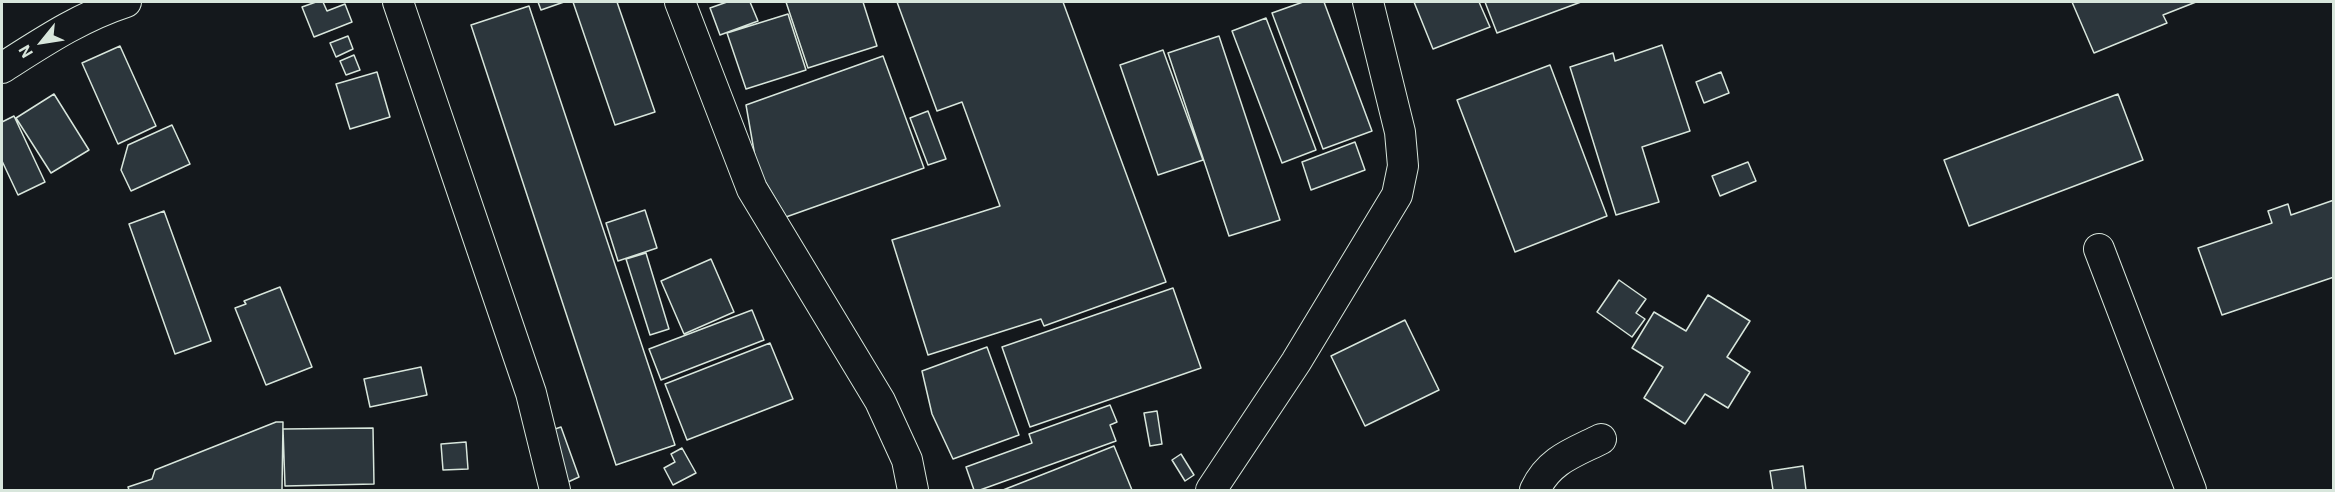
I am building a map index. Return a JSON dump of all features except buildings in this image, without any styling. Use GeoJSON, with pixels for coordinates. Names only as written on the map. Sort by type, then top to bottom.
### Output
{"type":"FeatureCollection","features":[{"type":"Feature","properties":{"kind":"street"},"geometry":{"type":"LineString","coordinates":[[2,68],[77,22],[96,12],[126,2]]}},
{"type":"Feature","properties":{"kind":"street"},"geometry":{"type":"LineString","coordinates":[[398,2],[528,382],[555,490]]}},
{"type":"Feature","properties":{"kind":"street"},"geometry":{"type":"LineString","coordinates":[[680,2],[752,189],[880,400],[907,460],[913,490]]}},
{"type":"Feature","properties":{"kind":"street"},"geometry":{"type":"LineString","coordinates":[[1211,490],[1296,362],[1397,195],[1403,166],[1401,132],[1368,2]]}},
{"type":"Feature","properties":{"kind":"street"},"geometry":{"type":"LineString","coordinates":[[2099,249],[2191,490]]}},
{"type":"Feature","properties":{"kind":"street"},"geometry":{"type":"LineString","coordinates":[[1535,490],[1540,478],[1557,461],[1601,439]]}}]}
